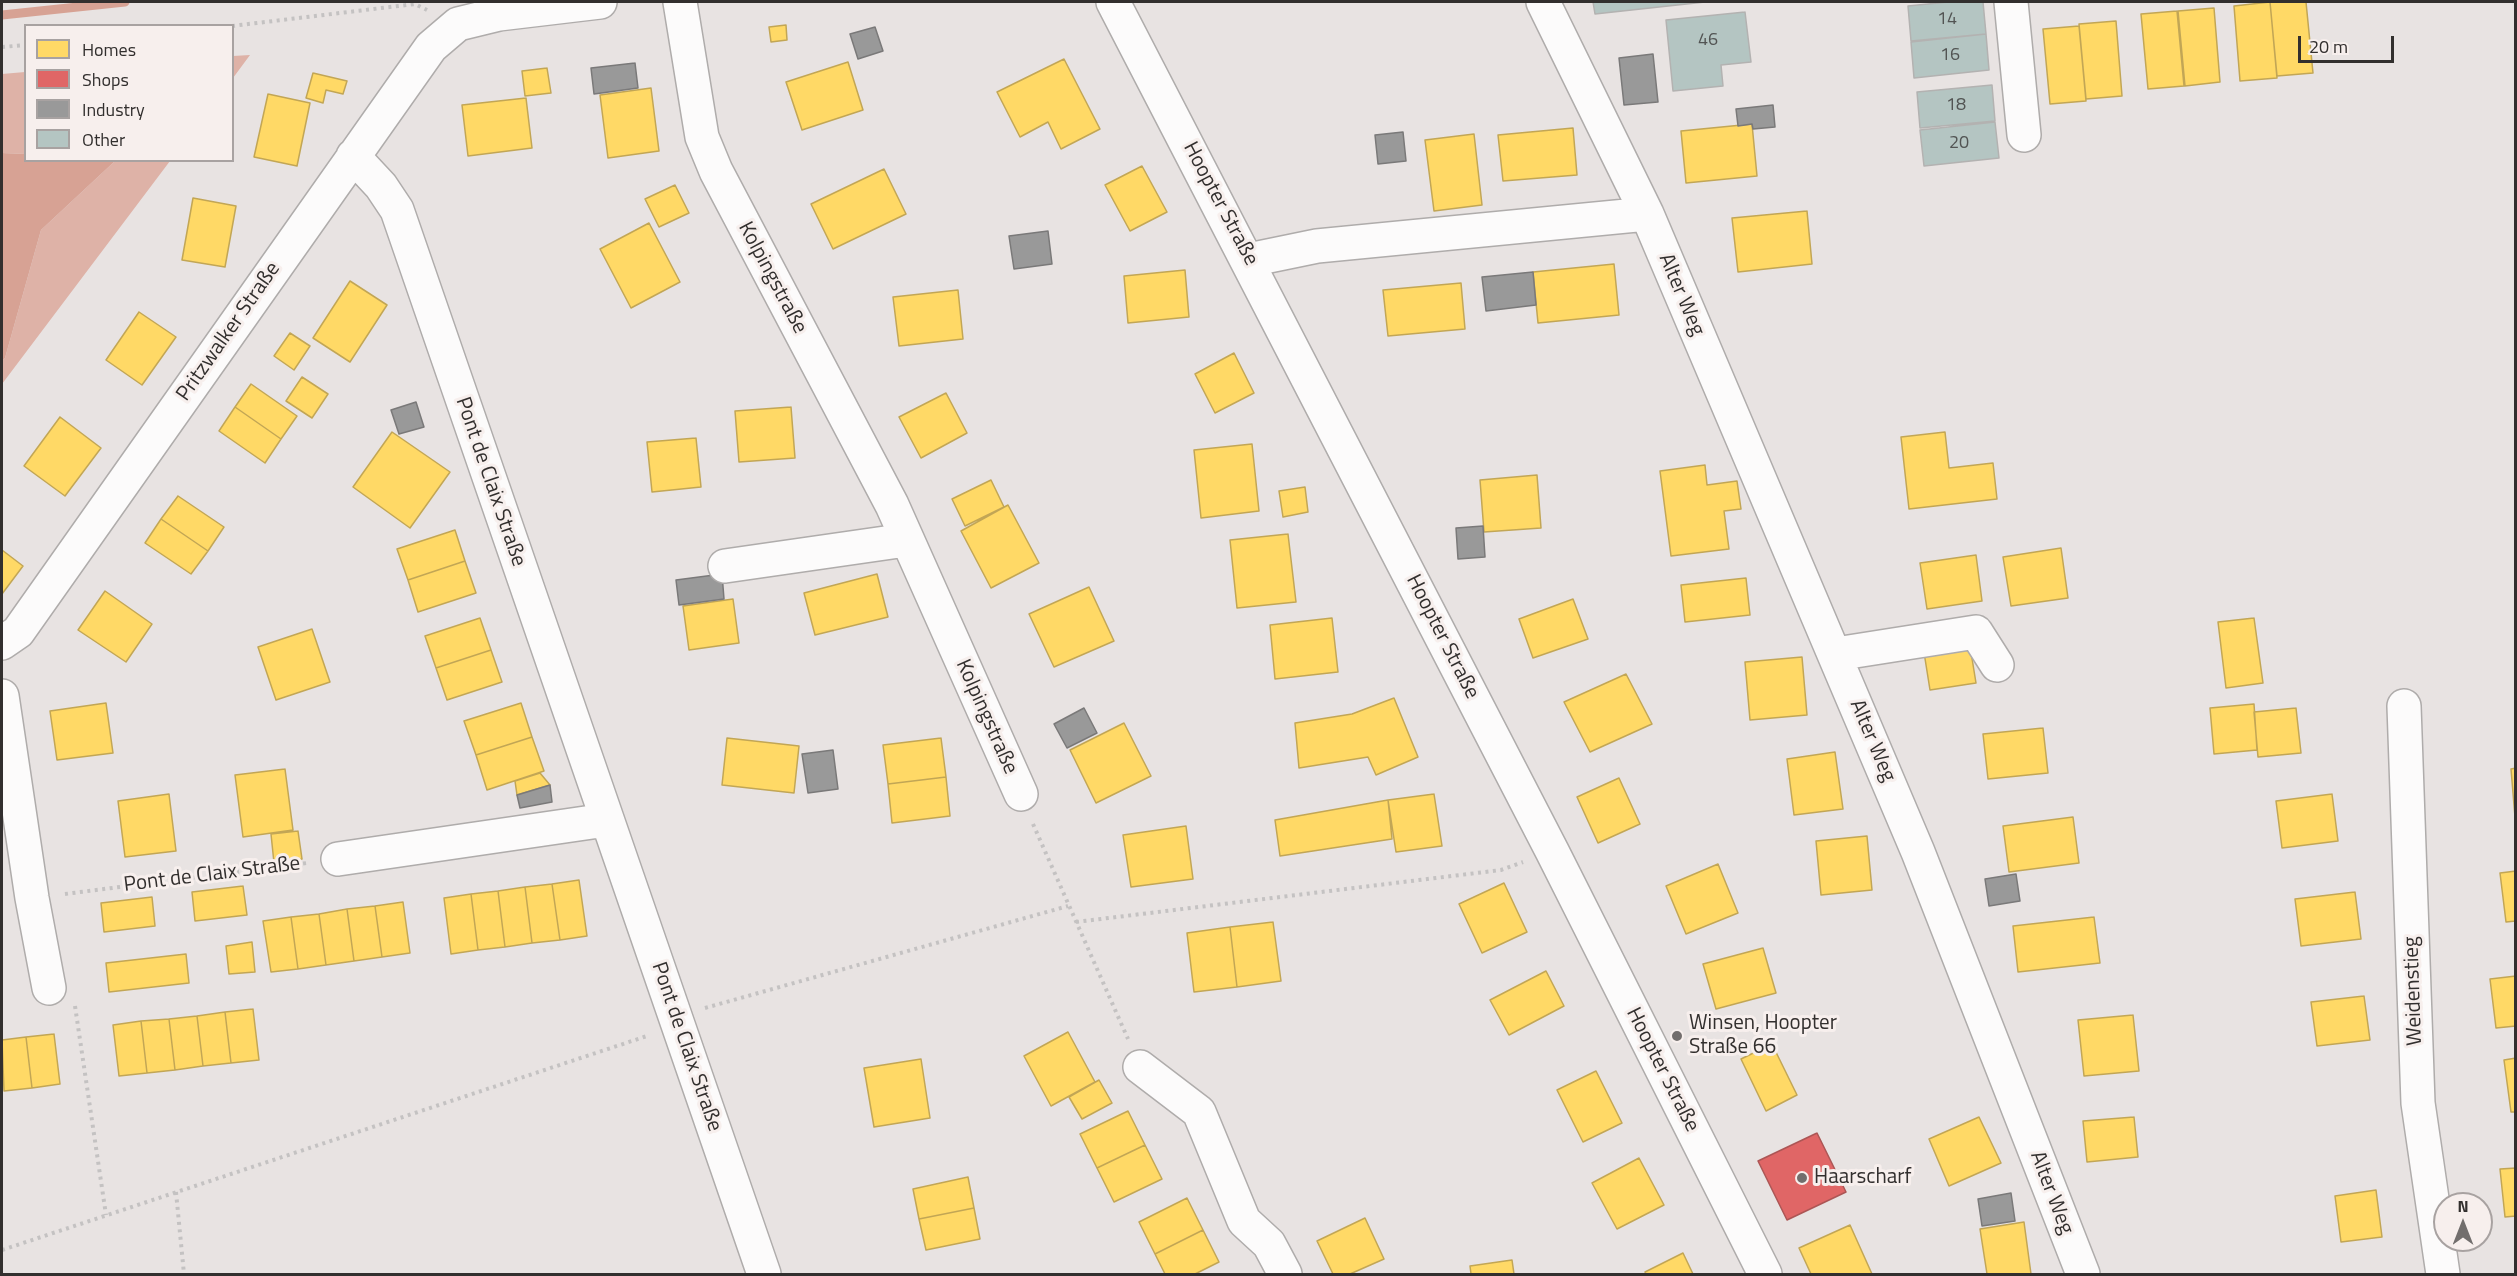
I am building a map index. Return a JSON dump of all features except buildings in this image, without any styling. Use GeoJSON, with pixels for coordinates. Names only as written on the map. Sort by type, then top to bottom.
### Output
{"type":"FeatureCollection","features":[{"type":"Feature","properties":{"kind":"street"},"geometry":{"type":"LineString","coordinates":[[458,24],[499,14],[600,2]]}},
{"type":"Feature","properties":{"kind":"street","name":"Kolpingstraße"},"geometry":{"type":"LineString","coordinates":[[680,2],[702,137],[709,154],[892,505],[1021,794]]}},
{"type":"Feature","properties":{"kind":"street","name":"Hoopter Straße"},"geometry":{"type":"LineString","coordinates":[[1113,2],[1249,260],[1552,851],[1765,1275]]}},
{"type":"Feature","properties":{"kind":"street","name":"Alter Weg"},"geometry":{"type":"LineString","coordinates":[[1543,2],[1647,214],[1836,654],[1918,852],[2083,1275]]}},
{"type":"Feature","properties":{"kind":"street"},"geometry":{"type":"LineString","coordinates":[[2016,2],[2024,135]]}},
{"type":"Feature","properties":{"kind":"street","name":"Pritzwalker Straße"},"geometry":{"type":"LineString","coordinates":[[2,643],[18,632],[431,47],[458,24]]}},
{"type":"Feature","properties":{"kind":"street","name":"Pont de Claix Straße"},"geometry":{"type":"LineString","coordinates":[[353,156],[381,186],[397,210],[764,1275]]}},
{"type":"Feature","properties":{"kind":"street"},"geometry":{"type":"LineString","coordinates":[[1249,260],[1317,246],[1647,214]]}},
{"type":"Feature","properties":{"kind":"street"},"geometry":{"type":"LineString","coordinates":[[725,566],[906,540]]}},
{"type":"Feature","properties":{"kind":"street"},"geometry":{"type":"LineString","coordinates":[[1836,654],[1976,632],[1997,665]]}},
{"type":"Feature","properties":{"kind":"street"},"geometry":{"type":"LineString","coordinates":[[2,696],[32,898],[50,988]]}},
{"type":"Feature","properties":{"kind":"street","name":"Weidenstieg"},"geometry":{"type":"LineString","coordinates":[[2404,706],[2418,1103],[2443,1275]]}},
{"type":"Feature","properties":{"kind":"street"},"geometry":{"type":"LineString","coordinates":[[338,859],[606,820]]}},
{"type":"Feature","properties":{"kind":"street"},"geometry":{"type":"LineString","coordinates":[[1140,1067],[1199,1112],[1244,1221],[1269,1244],[1285,1275]]}},
{"type":"Feature","properties":{"kind":"path"},"geometry":{"type":"LineString","coordinates":[[234,26],[415,4],[458,24]]}},
{"type":"Feature","properties":{"kind":"path"},"geometry":{"type":"LineString","coordinates":[[2,47],[24,45]]}},
{"type":"Feature","properties":{"kind":"path"},"geometry":{"type":"LineString","coordinates":[[1021,794],[1140,1067]]}},
{"type":"Feature","properties":{"kind":"path"},"geometry":{"type":"LineString","coordinates":[[1076,922],[1501,870],[1552,851]]}},
{"type":"Feature","properties":{"kind":"path","name":"Pont de Claix Straße"},"geometry":{"type":"LineString","coordinates":[[32,898],[338,859]]}},
{"type":"Feature","properties":{"kind":"path"},"geometry":{"type":"LineString","coordinates":[[2,1250],[652,1034],[678,1022],[694,1011],[1068,906]]}},
{"type":"Feature","properties":{"kind":"path"},"geometry":{"type":"LineString","coordinates":[[50,988],[77,1008],[106,1215]]}},
{"type":"Feature","properties":{"kind":"path"},"geometry":{"type":"LineString","coordinates":[[176,1192],[184,1275]]}},
{"type":"Feature","properties":{"kind":"shaded area"},"geometry":{"type":"Polygon","coordinates":[[[250,55],[234,77],[234,56],[250,55]]]}},
{"type":"Feature","properties":{"kind":"shaded area"},"geometry":{"type":"Polygon","coordinates":[[[24,72],[24,154],[2,153],[2,74],[24,72]]]}},
{"type":"Feature","properties":{"kind":"shaded area"},"geometry":{"type":"Polygon","coordinates":[[[2,153],[24,154],[24,162],[114,162],[41,230],[5,358],[2,361],[2,153]]]}},
{"type":"Feature","properties":{"kind":"shaded area"},"geometry":{"type":"Polygon","coordinates":[[[114,162],[169,162],[2,384],[2,361],[5,358],[41,230],[114,162]]]}},
{"type":"Feature","properties":{"kind":"waterway"},"geometry":{"type":"LineString","coordinates":[[2,15],[125,2]]}},
{"type":"Feature","properties":{"kind":"place","name":"Winsen, Hoopter Straße 66"},"geometry":{"type":"Point","coordinates":[1677,1036]}},
{"type":"Feature","properties":{"kind":"place","name":"Haarscharf"},"geometry":{"type":"Point","coordinates":[1802,1178]}}]}
